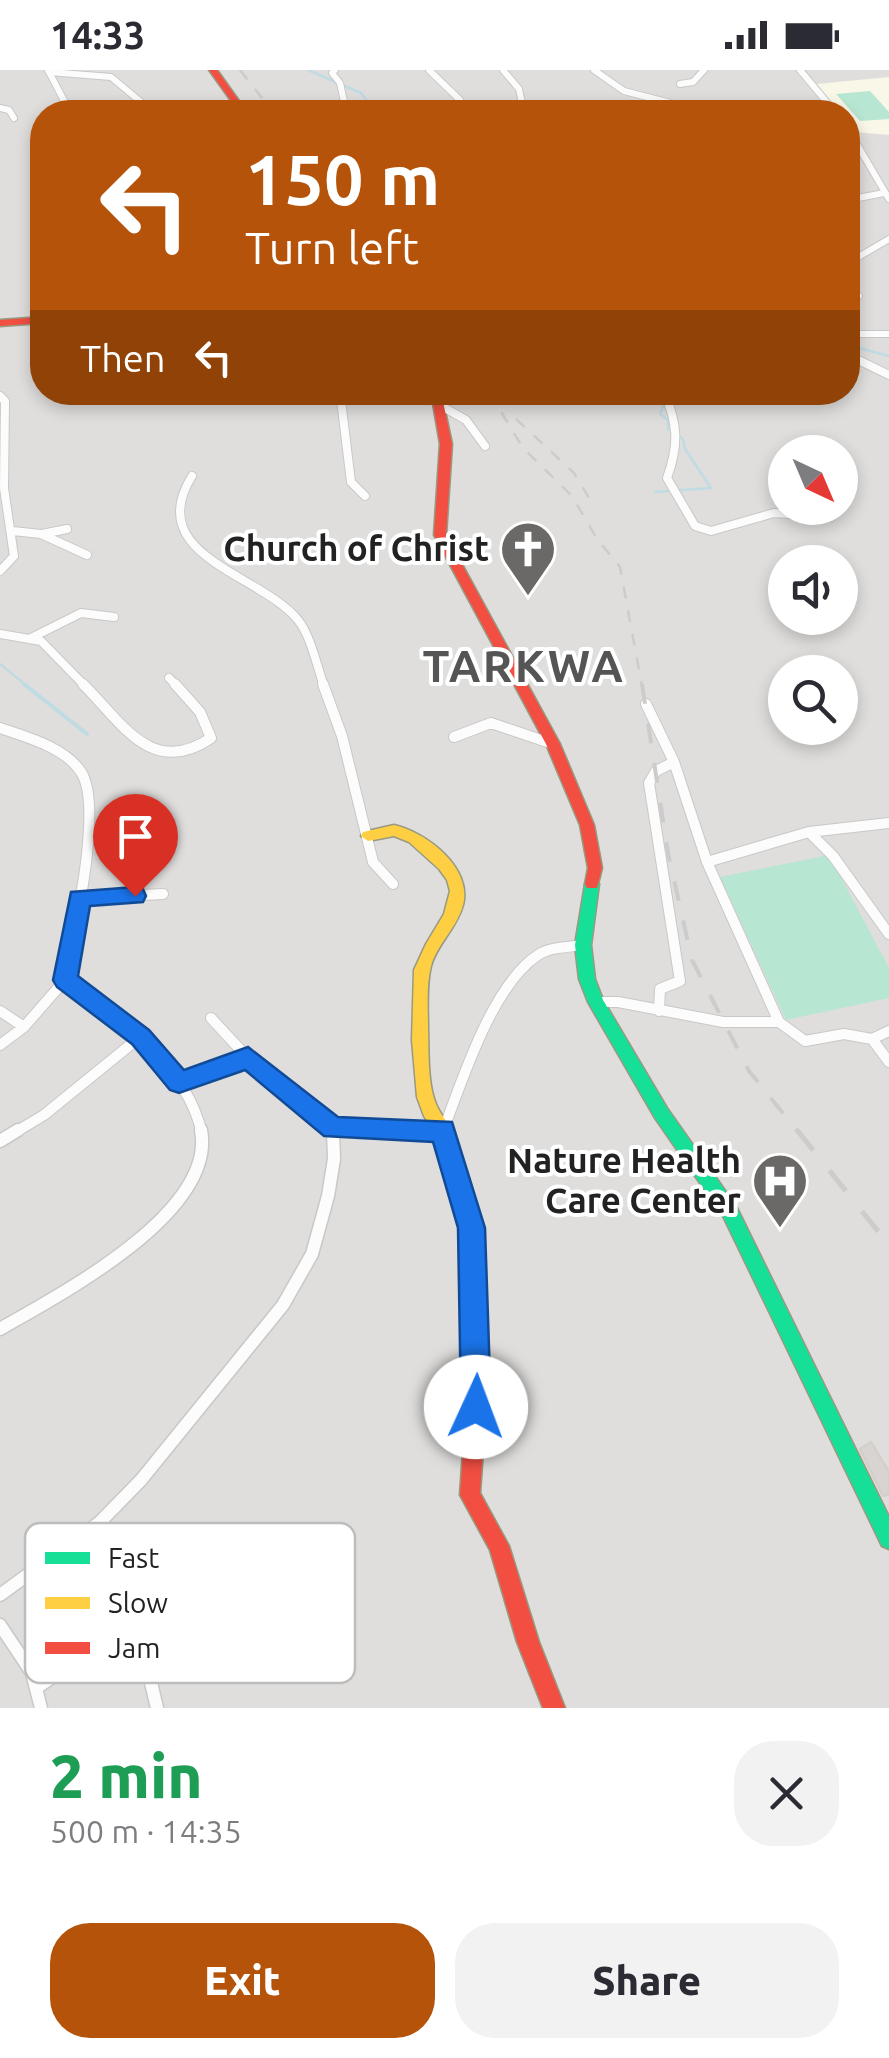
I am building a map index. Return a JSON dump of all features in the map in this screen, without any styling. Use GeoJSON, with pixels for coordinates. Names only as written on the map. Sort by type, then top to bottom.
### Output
{"type":"FeatureCollection","features":[{"type":"Feature","properties":{"kind":"main road"},"geometry":{"type":"LineString","coordinates":[[213,70],[234,100]]}},
{"type":"Feature","properties":{"kind":"main road"},"geometry":{"type":"LineString","coordinates":[[0,324],[30,321]]}},
{"type":"Feature","properties":{"kind":"main road"},"geometry":{"type":"LineString","coordinates":[[442,405],[449,428],[438,500],[440,535],[553,744],[587,825],[596,868],[583,945],[587,978],[596,1002],[661,1113],[730,1212],[889,1539]]}},
{"type":"Feature","properties":{"kind":"main road"},"geometry":{"type":"LineString","coordinates":[[368,836],[392,830],[402,832],[439,858],[456,883],[452,914],[422,968],[421,1031],[426,1104],[443,1130],[472,1228],[478,1378],[470,1495],[499,1546],[528,1642],[554,1708]]}},
{"type":"Feature","properties":{"kind":"street"},"geometry":{"type":"LineString","coordinates":[[335,70],[332,73],[344,100]]}},
{"type":"Feature","properties":{"kind":"street"},"geometry":{"type":"LineString","coordinates":[[429,70],[458,100]]}},
{"type":"Feature","properties":{"kind":"street"},"geometry":{"type":"LineString","coordinates":[[503,70],[519,89],[522,100]]}},
{"type":"Feature","properties":{"kind":"street"},"geometry":{"type":"LineString","coordinates":[[594,70],[624,91],[659,100]]}},
{"type":"Feature","properties":{"kind":"street"},"geometry":{"type":"LineString","coordinates":[[680,84],[693,82],[704,70]]}},
{"type":"Feature","properties":{"kind":"street"},"geometry":{"type":"LineString","coordinates":[[800,70],[825,100]]}},
{"type":"Feature","properties":{"kind":"street"},"geometry":{"type":"LineString","coordinates":[[65,100],[51,86],[48,71],[111,77],[139,100]]}},
{"type":"Feature","properties":{"kind":"street"},"geometry":{"type":"LineString","coordinates":[[0,108],[9,110],[14,118]]}},
{"type":"Feature","properties":{"kind":"street"},"geometry":{"type":"LineString","coordinates":[[860,150],[886,196],[860,199]]}},
{"type":"Feature","properties":{"kind":"street"},"geometry":{"type":"LineString","coordinates":[[860,255],[889,239]]}},
{"type":"Feature","properties":{"kind":"street"},"geometry":{"type":"LineString","coordinates":[[860,334],[889,334]]}},
{"type":"Feature","properties":{"kind":"street"},"geometry":{"type":"LineString","coordinates":[[860,361],[889,375]]}},
{"type":"Feature","properties":{"kind":"street"},"geometry":{"type":"LineString","coordinates":[[0,396],[5,402],[2,489],[14,556],[0,571]]}},
{"type":"Feature","properties":{"kind":"street"},"geometry":{"type":"LineString","coordinates":[[343,405],[348,433],[348,477],[353,490],[365,496]]}},
{"type":"Feature","properties":{"kind":"street"},"geometry":{"type":"LineString","coordinates":[[446,405],[466,420],[485,446]]}},
{"type":"Feature","properties":{"kind":"street"},"geometry":{"type":"LineString","coordinates":[[670,405],[676,418],[678,450],[667,478],[696,526],[711,531],[768,515]]}},
{"type":"Feature","properties":{"kind":"street"},"geometry":{"type":"LineString","coordinates":[[192,476],[175,500],[182,522],[196,543],[212,562],[252,590],[281,604],[300,621],[342,736],[373,862],[393,884]]}},
{"type":"Feature","properties":{"kind":"street"},"geometry":{"type":"LineString","coordinates":[[8,527],[41,534],[87,556]]}},
{"type":"Feature","properties":{"kind":"street"},"geometry":{"type":"LineString","coordinates":[[41,534],[67,530]]}},
{"type":"Feature","properties":{"kind":"street"},"geometry":{"type":"LineString","coordinates":[[31,638],[83,610],[102,611],[114,617]]}},
{"type":"Feature","properties":{"kind":"street"},"geometry":{"type":"LineString","coordinates":[[0,634],[31,638],[60,658],[141,744],[154,754],[169,757],[197,748],[211,738],[207,722],[169,678]]}},
{"type":"Feature","properties":{"kind":"street"},"geometry":{"type":"LineString","coordinates":[[646,704],[674,762],[707,862],[779,1022],[805,1044],[850,1033],[872,1039],[889,1062]]}},
{"type":"Feature","properties":{"kind":"street"},"geometry":{"type":"LineString","coordinates":[[454,737],[492,723],[553,744]]}},
{"type":"Feature","properties":{"kind":"street"},"geometry":{"type":"LineString","coordinates":[[0,728],[58,753],[81,771],[90,788],[80,898],[65,980],[24,1027],[0,1045]]}},
{"type":"Feature","properties":{"kind":"street"},"geometry":{"type":"LineString","coordinates":[[659,1011],[660,989],[680,981],[649,783],[656,772],[674,762]]}},
{"type":"Feature","properties":{"kind":"street"},"geometry":{"type":"LineString","coordinates":[[707,862],[809,832],[889,824]]}},
{"type":"Feature","properties":{"kind":"street"},"geometry":{"type":"LineString","coordinates":[[809,832],[833,856],[889,934]]}},
{"type":"Feature","properties":{"kind":"street"},"geometry":{"type":"LineString","coordinates":[[80,898],[163,894]]}},
{"type":"Feature","properties":{"kind":"street"},"geometry":{"type":"LineString","coordinates":[[211,1018],[248,1058],[333,1128],[443,1130],[465,1074],[521,971],[540,953],[583,945]]}},
{"type":"Feature","properties":{"kind":"street"},"geometry":{"type":"LineString","coordinates":[[0,1330],[146,1233],[181,1199],[198,1168],[204,1139],[196,1110],[179,1082],[140,1037],[65,980]]}},
{"type":"Feature","properties":{"kind":"street"},"geometry":{"type":"LineString","coordinates":[[596,1002],[618,1002],[722,1022],[779,1022]]}},
{"type":"Feature","properties":{"kind":"street"},"geometry":{"type":"LineString","coordinates":[[0,1011],[24,1027]]}},
{"type":"Feature","properties":{"kind":"street"},"geometry":{"type":"LineString","coordinates":[[872,1039],[889,1031]]}},
{"type":"Feature","properties":{"kind":"street"},"geometry":{"type":"LineString","coordinates":[[0,1141],[44,1115],[140,1037]]}},
{"type":"Feature","properties":{"kind":"street"},"geometry":{"type":"LineString","coordinates":[[179,1082],[248,1058]]}},
{"type":"Feature","properties":{"kind":"street"},"geometry":{"type":"LineString","coordinates":[[99,1523],[142,1480],[282,1305],[312,1254],[334,1160],[333,1128]]}},
{"type":"Feature","properties":{"kind":"street"},"geometry":{"type":"LineString","coordinates":[[0,1594],[25,1576]]}},
{"type":"Feature","properties":{"kind":"street"},"geometry":{"type":"LineString","coordinates":[[0,1625],[25,1658]]}},
{"type":"Feature","properties":{"kind":"street"},"geometry":{"type":"LineString","coordinates":[[38,1683],[41,1708]]}},
{"type":"Feature","properties":{"kind":"street"},"geometry":{"type":"LineString","coordinates":[[39,1686],[44,1683]]}},
{"type":"Feature","properties":{"kind":"street"},"geometry":{"type":"LineString","coordinates":[[152,1683],[158,1708]]}},
{"type":"Feature","properties":{"kind":"shaded area"},"geometry":{"type":"Polygon","coordinates":[[[0,70],[889,70],[889,1708],[0,1708],[0,70]]]}},
{"type":"Feature","properties":{"kind":"shaded area"},"geometry":{"type":"Polygon","coordinates":[[[889,77],[889,135],[860,133],[860,100],[830,100],[817,84],[889,77]]]}},
{"type":"Feature","properties":{"kind":"green space"},"geometry":{"type":"Polygon","coordinates":[[[870,91],[889,112],[889,119],[860,121],[860,100],[841,100],[836,94],[870,91]]]}},
{"type":"Feature","properties":{"kind":"green space"},"geometry":{"type":"Polygon","coordinates":[[[829,855],[889,968],[889,998],[786,1020],[720,877],[829,855]]]}},
{"type":"Feature","properties":{"kind":"building"},"geometry":{"type":"Polygon","coordinates":[[[871,1442],[889,1472],[889,1494],[883,1496],[860,1449],[871,1442]]]}},
{"type":"Feature","properties":{"kind":"waterway"},"geometry":{"type":"LineString","coordinates":[[308,70],[361,93],[366,100]]}},
{"type":"Feature","properties":{"kind":"waterway"},"geometry":{"type":"LineString","coordinates":[[860,348],[889,356]]}},
{"type":"Feature","properties":{"kind":"waterway"},"geometry":{"type":"LineString","coordinates":[[655,492],[711,488],[685,449],[683,439],[668,429],[668,420],[660,414],[664,405]]}},
{"type":"Feature","properties":{"kind":"waterway"},"geometry":{"type":"LineString","coordinates":[[0,664],[27,686]]}},
{"type":"Feature","properties":{"kind":"waterway"},"geometry":{"type":"LineString","coordinates":[[24,684],[87,734]]}},
{"type":"Feature","properties":{"kind":"railway"},"geometry":{"type":"LineString","coordinates":[[240,70],[264,100]]}},
{"type":"Feature","properties":{"kind":"railway"},"geometry":{"type":"LineString","coordinates":[[497,405],[523,448],[572,496],[597,539],[620,567],[642,686]]}},
{"type":"Feature","properties":{"kind":"railway"},"geometry":{"type":"LineString","coordinates":[[516,419],[574,473],[595,508]]}},
{"type":"Feature","properties":{"kind":"railway"},"geometry":{"type":"LineString","coordinates":[[642,684],[668,853],[692,960],[749,1071],[799,1133]]}},
{"type":"Feature","properties":{"kind":"railway"},"geometry":{"type":"LineString","coordinates":[[797,1130],[889,1245]]}},
{"type":"Feature","properties":{"kind":"traffic: fast"},"geometry":{"type":"LineString","coordinates":[[592,884],[583,945],[587,979],[596,1002],[661,1113],[730,1212],[889,1539]]}},
{"type":"Feature","properties":{"kind":"traffic: slow"},"geometry":{"type":"LineString","coordinates":[[368,836],[394,831],[414,838],[444,865],[457,891],[452,914],[422,970],[421,1040],[425,1097],[444,1133],[459,1176],[473,1251]]}},
{"type":"Feature","properties":{"kind":"traffic: jam"},"geometry":{"type":"LineString","coordinates":[[213,70],[234,100]]}},
{"type":"Feature","properties":{"kind":"traffic: jam"},"geometry":{"type":"LineString","coordinates":[[0,323],[30,321]]}},
{"type":"Feature","properties":{"kind":"traffic: jam"},"geometry":{"type":"LineString","coordinates":[[438,405],[446,444],[440,535],[553,744],[587,825],[595,868],[592,884]]}},
{"type":"Feature","properties":{"kind":"traffic: jam"},"geometry":{"type":"LineString","coordinates":[[473,1251],[478,1378],[470,1495],[499,1546],[528,1642],[554,1708]]}},
{"type":"Feature","properties":{"kind":"place","name":"Church of Christ"},"geometry":{"type":"Point","coordinates":[528,598]}},
{"type":"Feature","properties":{"kind":"place","name":"Nature Health Care Center"},"geometry":{"type":"Point","coordinates":[780,1230]}},
{"type":"Feature","properties":{"kind":"district","name":"TARKWA"},"geometry":{"type":"Point","coordinates":[524,666]}},
{"type":"Feature","properties":{"kind":"route"},"geometry":{"type":"LineString","coordinates":[[135,896],[80,898],[65,980],[140,1037],[179,1082],[248,1058],[333,1128],[375,1132],[443,1130],[472,1228],[476,1407]]}}]}
